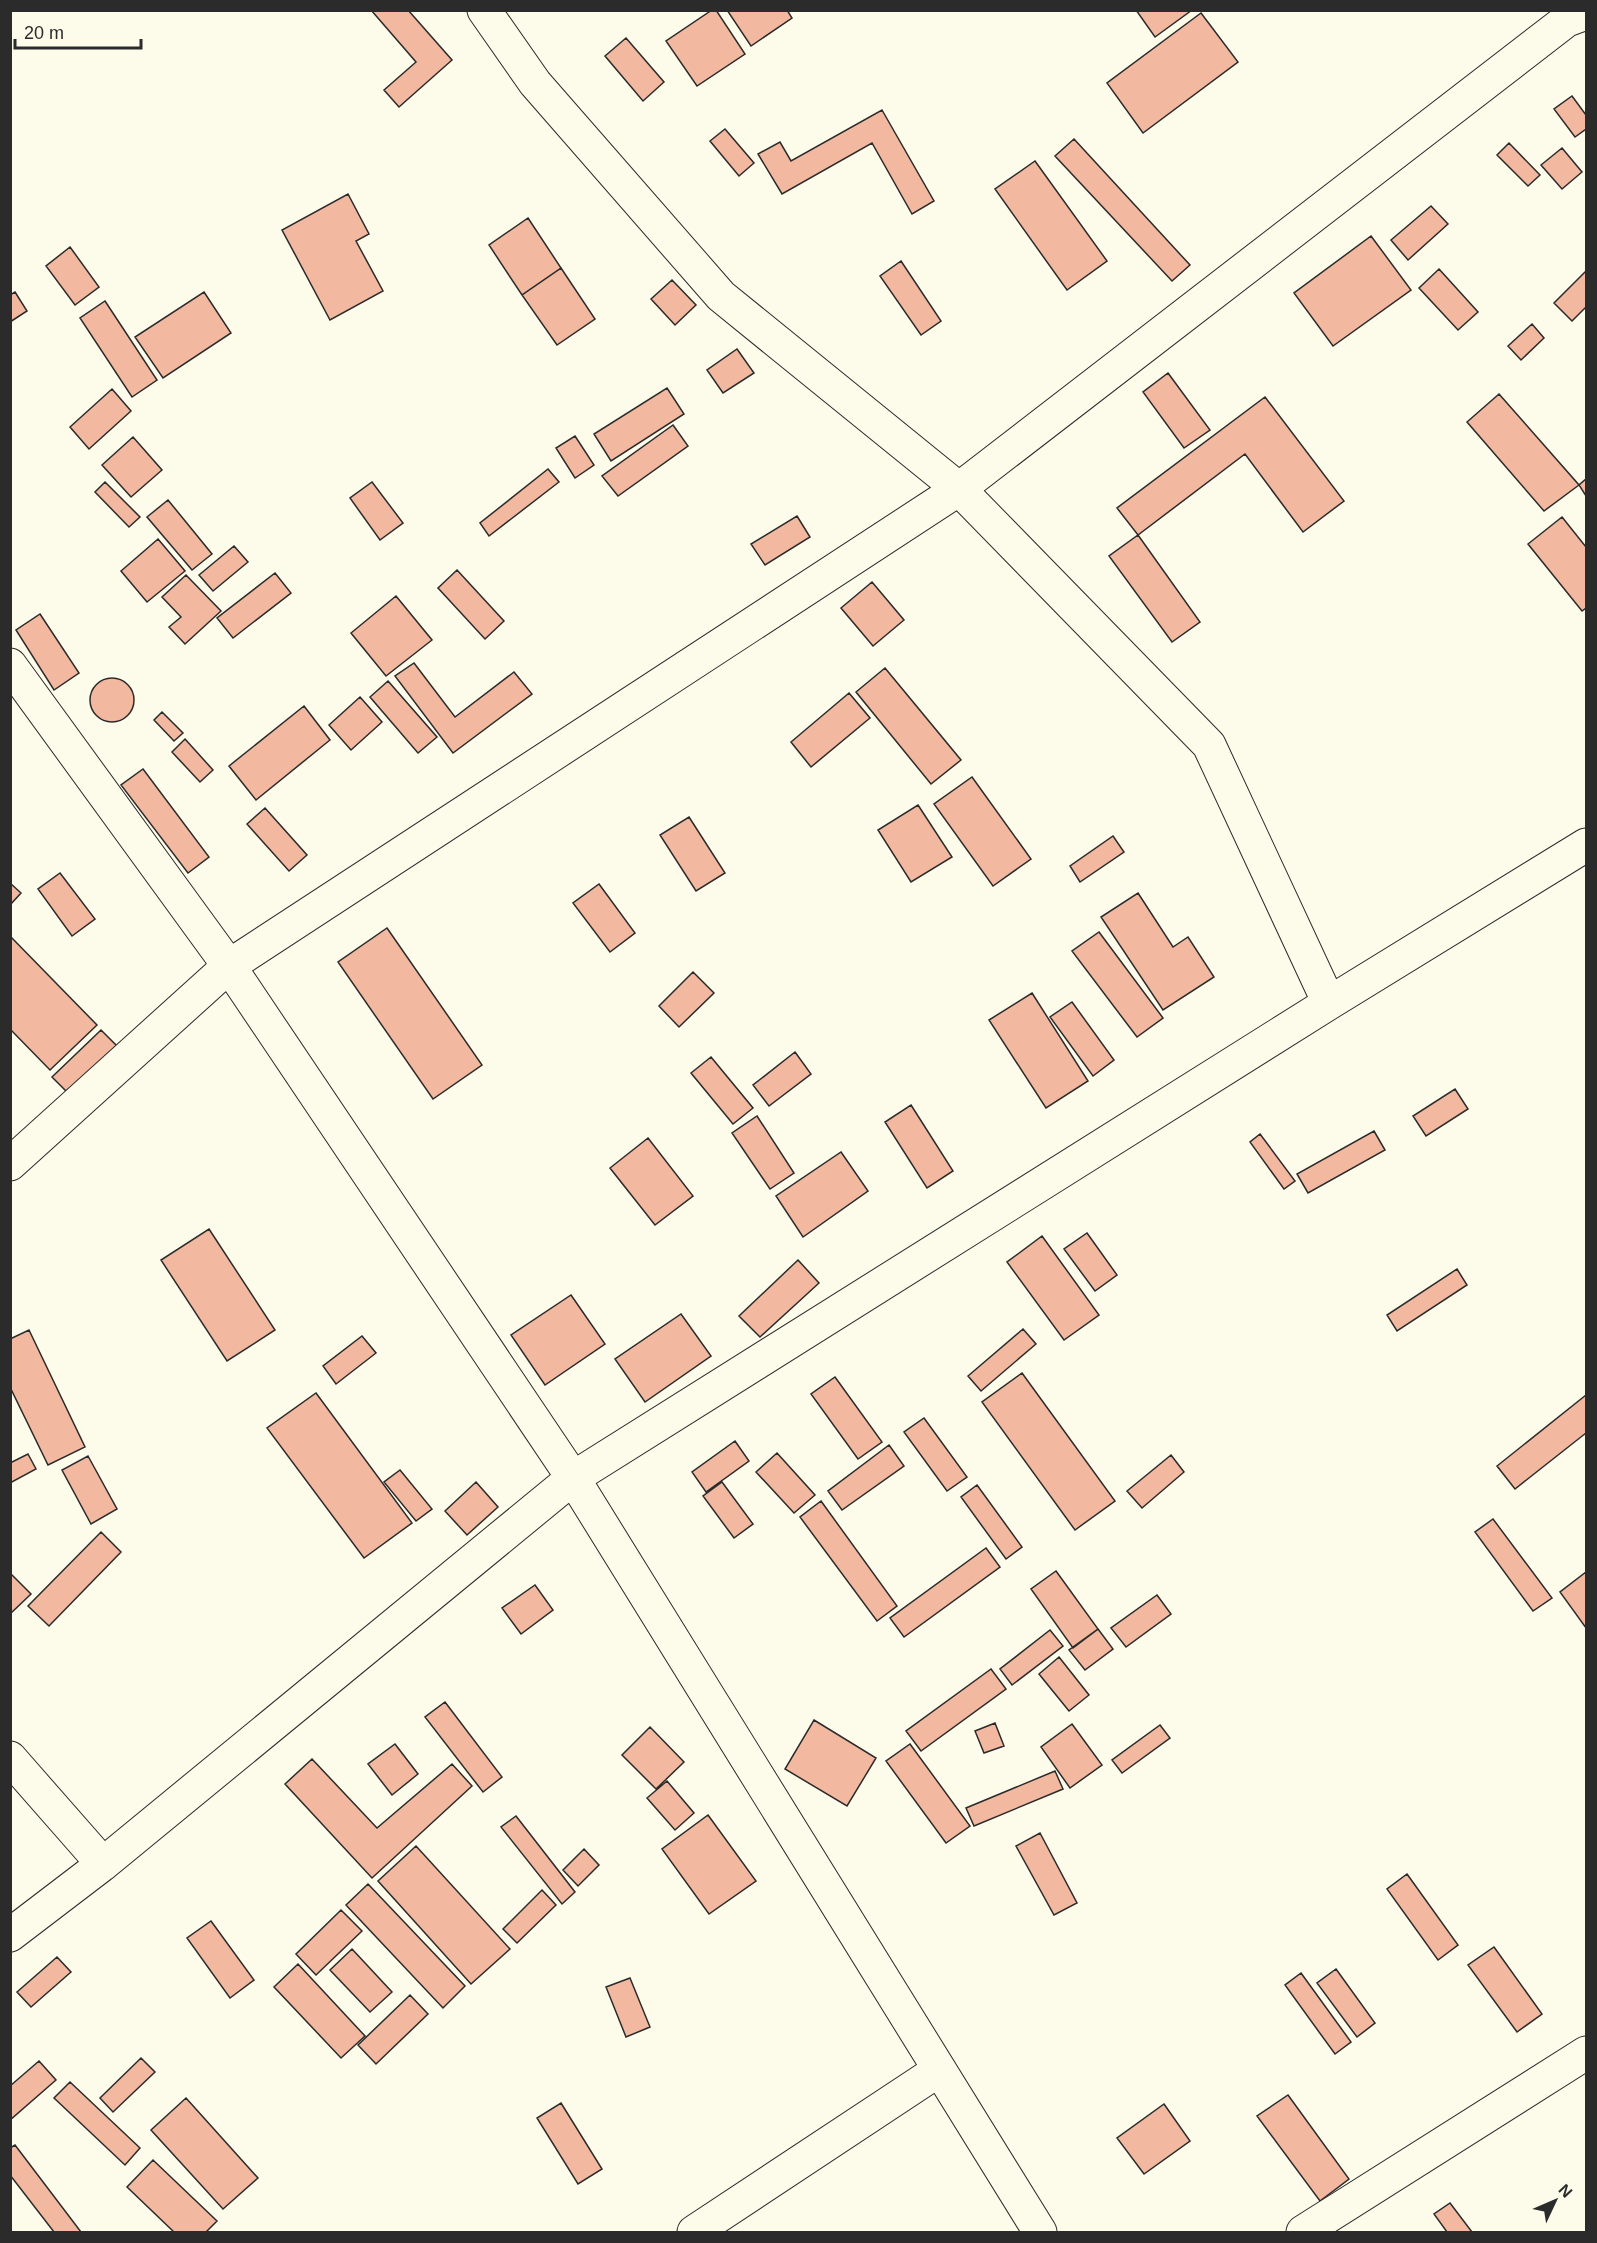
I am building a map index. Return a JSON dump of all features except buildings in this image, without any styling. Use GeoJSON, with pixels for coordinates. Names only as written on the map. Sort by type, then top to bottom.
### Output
{"type":"FeatureCollection","features":[{"type":"Feature","properties":{"kind":"street"},"geometry":{"type":"LineString","coordinates":[[484,10],[536,83],[721,296],[958,489],[1209,745],[1329,1003]]}},
{"type":"Feature","properties":{"kind":"street"},"geometry":{"type":"LineString","coordinates":[[10,1164],[228,966],[958,489],[1567,20],[1587,13]]}},
{"type":"Feature","properties":{"kind":"street"},"geometry":{"type":"LineString","coordinates":[[10,665],[228,966],[573,1479],[1040,2232]]}},
{"type":"Feature","properties":{"kind":"street"},"geometry":{"type":"LineString","coordinates":[[10,1935],[103,1864],[573,1479],[1329,1003],[1587,845]]}},
{"type":"Feature","properties":{"kind":"street"},"geometry":{"type":"LineString","coordinates":[[10,1758],[103,1864]]}},
{"type":"Feature","properties":{"kind":"street"},"geometry":{"type":"LineString","coordinates":[[1303,2232],[1587,2053]]}},
{"type":"Feature","properties":{"kind":"street"},"geometry":{"type":"LineString","coordinates":[[694,2232],[939,2070]]}}]}
